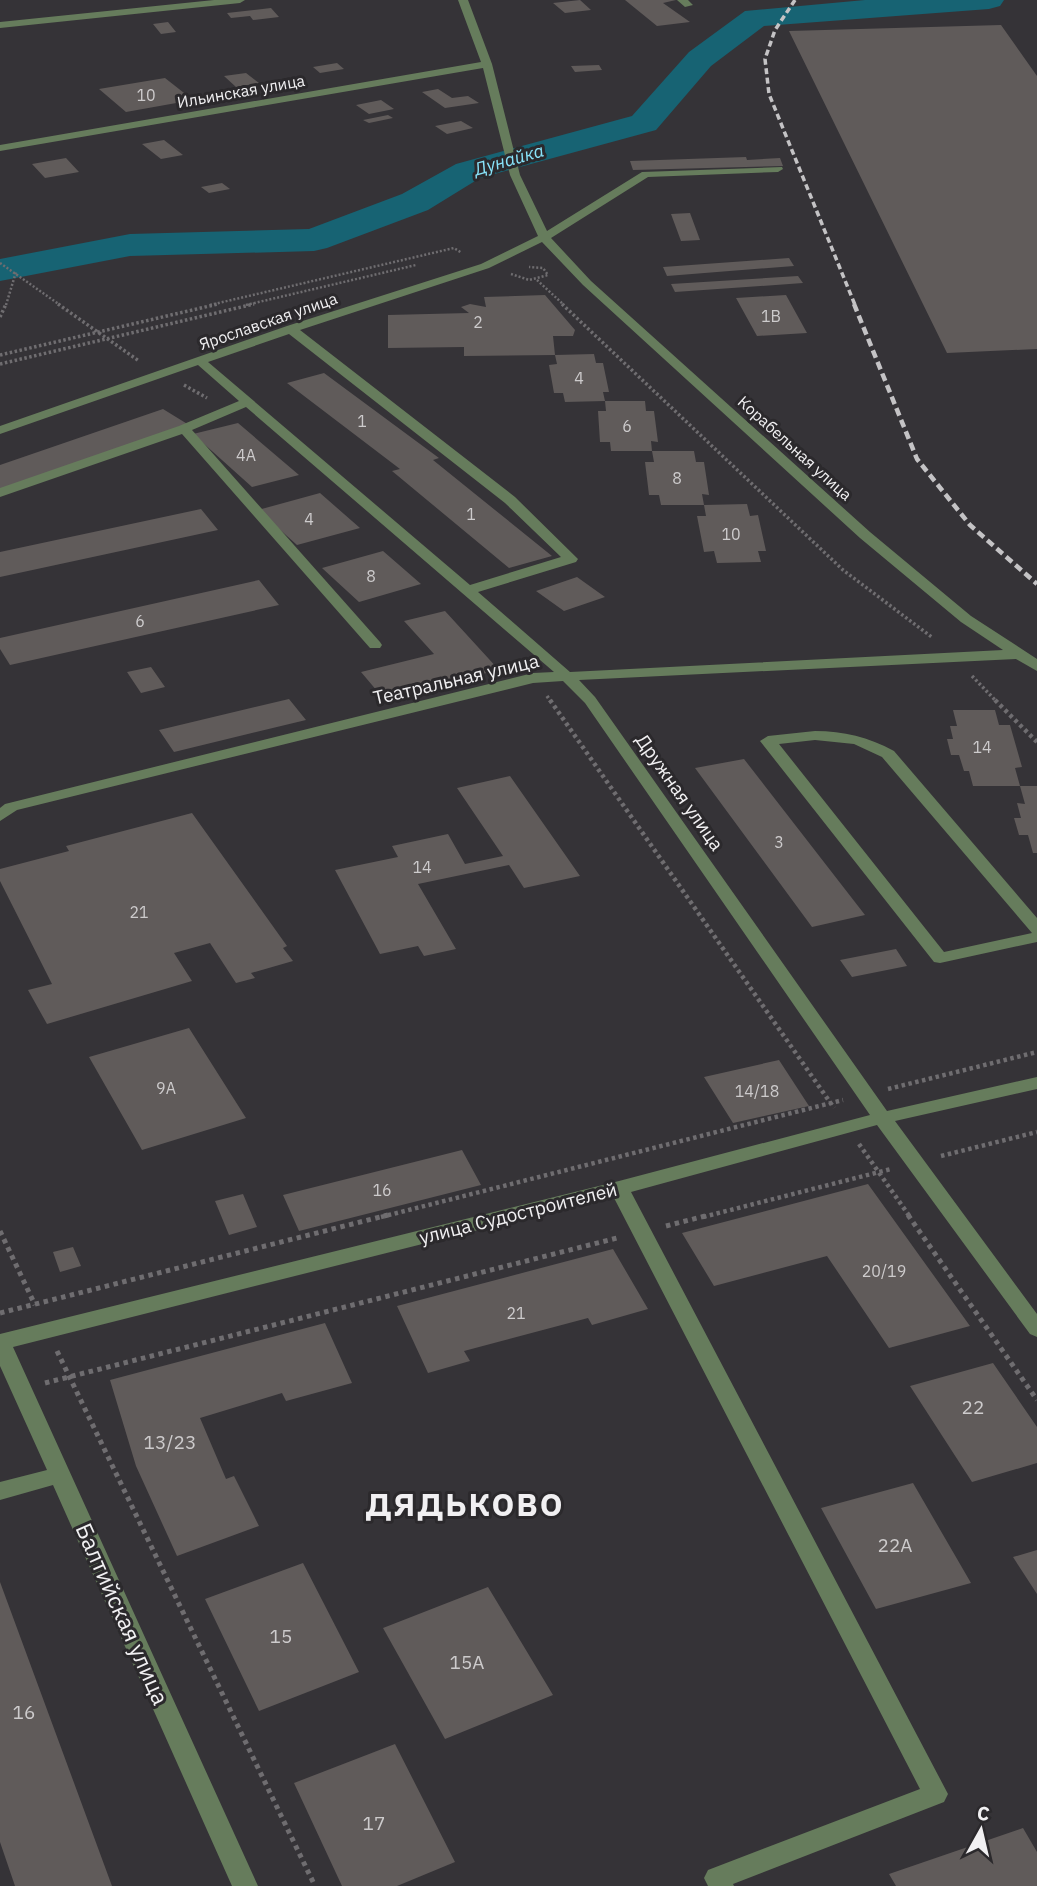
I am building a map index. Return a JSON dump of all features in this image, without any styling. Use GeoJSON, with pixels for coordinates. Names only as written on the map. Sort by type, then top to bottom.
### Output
{"type":"FeatureCollection","features":[{"type":"Feature","properties":{"kind":"street"},"geometry":{"type":"LineString","coordinates":[[0,25],[95,12],[240,0]]}},
{"type":"Feature","properties":{"kind":"street","name":"Корабельная улица"},"geometry":{"type":"LineString","coordinates":[[463,0],[486,64],[516,175],[544,237],[587,283],[865,535],[958,612],[1037,666]]}},
{"type":"Feature","properties":{"kind":"street","name":"Ильинская улица"},"geometry":{"type":"LineString","coordinates":[[0,148],[486,64]]}},
{"type":"Feature","properties":{"kind":"street","name":"Ярославская улица"},"geometry":{"type":"LineString","coordinates":[[0,430],[291,328],[485,266],[544,237],[646,174],[778,169]]}},
{"type":"Feature","properties":{"kind":"street"},"geometry":{"type":"LineString","coordinates":[[291,328],[510,500],[571,559],[469,590]]}},
{"type":"Feature","properties":{"kind":"street","name":"Дружная улица"},"geometry":{"type":"LineString","coordinates":[[200,360],[469,590],[590,700],[882,1118],[1037,1329]]}},
{"type":"Feature","properties":{"kind":"street"},"geometry":{"type":"LineString","coordinates":[[0,493],[184,429],[227,409],[250,402]]}},
{"type":"Feature","properties":{"kind":"street"},"geometry":{"type":"LineString","coordinates":[[184,429],[375,645]]}},
{"type":"Feature","properties":{"kind":"street","name":"Театральная улица"},"geometry":{"type":"LineString","coordinates":[[0,816],[11,807],[533,678],[1017,654]]}},
{"type":"Feature","properties":{"kind":"street"},"geometry":{"type":"LineString","coordinates":[[1037,929],[888,754],[871,743],[850,736],[815,735],[768,741],[940,958],[1037,937]]}},
{"type":"Feature","properties":{"kind":"street","name":"улица Судостроителей"},"geometry":{"type":"LineString","coordinates":[[0,1343],[619,1188],[882,1118],[1037,1083]]}},
{"type":"Feature","properties":{"kind":"street"},"geometry":{"type":"LineString","coordinates":[[619,1188],[935,1794],[717,1878],[721,1886]]}},
{"type":"Feature","properties":{"kind":"street","name":"Балтийская улица"},"geometry":{"type":"LineString","coordinates":[[0,1343],[245,1886]]}},
{"type":"Feature","properties":{"kind":"street"},"geometry":{"type":"LineString","coordinates":[[0,1491],[60,1475]]}},
{"type":"Feature","properties":{"kind":"path"},"geometry":{"type":"LineString","coordinates":[[0,355],[454,248]]}},
{"type":"Feature","properties":{"kind":"path"},"geometry":{"type":"LineString","coordinates":[[451,257],[464,254]]}},
{"type":"Feature","properties":{"kind":"path"},"geometry":{"type":"LineString","coordinates":[[0,263],[106,339],[162,374],[227,409]]}},
{"type":"Feature","properties":{"kind":"path"},"geometry":{"type":"LineString","coordinates":[[0,364],[424,263]]}},
{"type":"Feature","properties":{"kind":"path"},"geometry":{"type":"LineString","coordinates":[[513,274],[526,280],[537,280],[548,275],[548,271]]}},
{"type":"Feature","properties":{"kind":"path"},"geometry":{"type":"LineString","coordinates":[[0,317],[10,296],[16,272]]}},
{"type":"Feature","properties":{"kind":"path"},"geometry":{"type":"LineString","coordinates":[[537,280],[844,570],[954,657],[1037,742]]}},
{"type":"Feature","properties":{"kind":"path"},"geometry":{"type":"LineString","coordinates":[[533,678],[1037,1400]]}},
{"type":"Feature","properties":{"kind":"path"},"geometry":{"type":"LineString","coordinates":[[0,1313],[1037,1052]]}},
{"type":"Feature","properties":{"kind":"path"},"geometry":{"type":"LineString","coordinates":[[21,1389],[1037,1132]]}},
{"type":"Feature","properties":{"kind":"path"},"geometry":{"type":"LineString","coordinates":[[0,1231],[315,1886]]}},
{"type":"Feature","properties":{"kind":"building"},"geometry":{"type":"Polygon","coordinates":[[[580,0],[591,10],[565,13],[553,3],[580,0]]]}},
{"type":"Feature","properties":{"kind":"building"},"geometry":{"type":"Polygon","coordinates":[[[625,0],[676,0],[663,3],[690,22],[657,26],[625,0]]]}},
{"type":"Feature","properties":{"kind":"building"},"geometry":{"type":"Polygon","coordinates":[[[271,8],[279,17],[253,20],[250,16],[231,18],[227,13],[271,8]]]}},
{"type":"Feature","properties":{"kind":"building"},"geometry":{"type":"Polygon","coordinates":[[[168,22],[176,32],[161,34],[153,24],[168,22]]]}},
{"type":"Feature","properties":{"kind":"building"},"geometry":{"type":"Polygon","coordinates":[[[1001,25],[1037,76],[1037,349],[947,353],[789,31],[1001,25]]]}},
{"type":"Feature","properties":{"kind":"building"},"geometry":{"type":"Polygon","coordinates":[[[337,63],[344,69],[320,73],[313,67],[337,63]]]}},
{"type":"Feature","properties":{"kind":"building"},"geometry":{"type":"Polygon","coordinates":[[[599,65],[602,70],[575,72],[571,66],[599,65]]]}},
{"type":"Feature","properties":{"kind":"building"},"geometry":{"type":"Polygon","coordinates":[[[246,73],[259,83],[236,87],[224,76],[246,73]]]}},
{"type":"Feature","properties":{"kind":"building"},"geometry":{"type":"Polygon","coordinates":[[[165,78],[193,100],[126,112],[99,89],[165,78]]]}},
{"type":"Feature","properties":{"kind":"building"},"geometry":{"type":"Polygon","coordinates":[[[438,89],[452,98],[468,96],[479,103],[445,108],[422,92],[438,89]]]}},
{"type":"Feature","properties":{"kind":"building"},"geometry":{"type":"Polygon","coordinates":[[[381,100],[394,109],[369,114],[356,105],[381,100]]]}},
{"type":"Feature","properties":{"kind":"building"},"geometry":{"type":"Polygon","coordinates":[[[388,115],[393,118],[369,123],[363,120],[388,115]]]}},
{"type":"Feature","properties":{"kind":"building"},"geometry":{"type":"Polygon","coordinates":[[[461,121],[473,128],[447,134],[435,126],[461,121]]]}},
{"type":"Feature","properties":{"kind":"building"},"geometry":{"type":"Polygon","coordinates":[[[164,140],[183,155],[161,159],[142,144],[164,140]]]}},
{"type":"Feature","properties":{"kind":"building"},"geometry":{"type":"Polygon","coordinates":[[[746,157],[747,160],[780,158],[783,166],[633,170],[630,161],[746,157]]]}},
{"type":"Feature","properties":{"kind":"building"},"geometry":{"type":"Polygon","coordinates":[[[66,158],[79,172],[45,178],[32,164],[66,158]]]}},
{"type":"Feature","properties":{"kind":"building"},"geometry":{"type":"Polygon","coordinates":[[[222,183],[230,189],[209,193],[201,187],[222,183]]]}},
{"type":"Feature","properties":{"kind":"building"},"geometry":{"type":"Polygon","coordinates":[[[690,213],[700,240],[681,241],[671,214],[690,213]]]}},
{"type":"Feature","properties":{"kind":"building"},"geometry":{"type":"Polygon","coordinates":[[[789,258],[794,266],[667,276],[663,267],[789,258]]]}},
{"type":"Feature","properties":{"kind":"building"},"geometry":{"type":"Polygon","coordinates":[[[798,276],[803,283],[675,292],[671,284],[798,276]]]}},
{"type":"Feature","properties":{"kind":"building"},"geometry":{"type":"Polygon","coordinates":[[[545,295],[575,330],[573,336],[553,336],[555,355],[464,356],[464,347],[388,348],[388,315],[469,313],[461,307],[470,304],[486,307],[484,297],[545,295]]]}},
{"type":"Feature","properties":{"kind":"building"},"geometry":{"type":"Polygon","coordinates":[[[786,295],[807,333],[757,336],[736,298],[786,295]]]}},
{"type":"Feature","properties":{"kind":"building"},"geometry":{"type":"Polygon","coordinates":[[[594,354],[596,363],[603,363],[609,392],[603,392],[605,401],[565,402],[563,393],[554,393],[549,365],[557,364],[555,355],[594,354]]]}},
{"type":"Feature","properties":{"kind":"building"},"geometry":{"type":"Polygon","coordinates":[[[324,373],[439,458],[433,460],[552,556],[509,568],[392,471],[400,469],[287,383],[324,373]]]}},
{"type":"Feature","properties":{"kind":"building"},"geometry":{"type":"Polygon","coordinates":[[[605,401],[645,401],[646,411],[654,411],[658,442],[651,441],[652,451],[611,451],[610,442],[600,442],[598,411],[606,411],[605,401]]]}},
{"type":"Feature","properties":{"kind":"building"},"geometry":{"type":"Polygon","coordinates":[[[163,409],[189,425],[0,490],[0,465],[163,409]]]}},
{"type":"Feature","properties":{"kind":"building"},"geometry":{"type":"Polygon","coordinates":[[[238,423],[299,475],[252,487],[193,434],[238,423]]]}},
{"type":"Feature","properties":{"kind":"building"},"geometry":{"type":"Polygon","coordinates":[[[652,451],[694,451],[696,462],[704,462],[709,495],[702,494],[704,505],[661,505],[659,495],[649,495],[645,462],[654,462],[652,451]]]}},
{"type":"Feature","properties":{"kind":"building"},"geometry":{"type":"Polygon","coordinates":[[[320,493],[360,528],[297,545],[258,510],[320,493]]]}},
{"type":"Feature","properties":{"kind":"building"},"geometry":{"type":"Polygon","coordinates":[[[747,504],[750,516],[758,515],[766,551],[758,551],[761,562],[717,563],[714,551],[704,552],[697,516],[706,516],[704,505],[747,504]]]}},
{"type":"Feature","properties":{"kind":"building"},"geometry":{"type":"Polygon","coordinates":[[[201,509],[218,530],[0,577],[0,552],[201,509]]]}},
{"type":"Feature","properties":{"kind":"building"},"geometry":{"type":"Polygon","coordinates":[[[383,551],[421,584],[359,602],[322,568],[383,551]]]}},
{"type":"Feature","properties":{"kind":"building"},"geometry":{"type":"Polygon","coordinates":[[[577,577],[605,597],[564,611],[536,591],[577,577]]]}},
{"type":"Feature","properties":{"kind":"building"},"geometry":{"type":"Polygon","coordinates":[[[259,580],[279,605],[10,665],[0,649],[0,638],[259,580]]]}},
{"type":"Feature","properties":{"kind":"building"},"geometry":{"type":"Polygon","coordinates":[[[445,611],[499,670],[383,698],[361,672],[434,654],[404,621],[445,611]]]}},
{"type":"Feature","properties":{"kind":"building"},"geometry":{"type":"Polygon","coordinates":[[[151,667],[165,687],[141,693],[127,672],[151,667]]]}},
{"type":"Feature","properties":{"kind":"building"},"geometry":{"type":"Polygon","coordinates":[[[289,699],[306,720],[174,752],[159,730],[289,699]]]}},
{"type":"Feature","properties":{"kind":"building"},"geometry":{"type":"Polygon","coordinates":[[[953,710],[995,710],[999,725],[1010,725],[1022,767],[1015,768],[1020,786],[973,786],[969,771],[964,771],[959,755],[951,755],[947,739],[953,739],[950,726],[957,726],[953,710]]]}},
{"type":"Feature","properties":{"kind":"building"},"geometry":{"type":"Polygon","coordinates":[[[744,759],[865,915],[812,927],[695,768],[744,759]]]}},
{"type":"Feature","properties":{"kind":"building"},"geometry":{"type":"Polygon","coordinates":[[[510,776],[580,876],[524,888],[509,865],[418,884],[456,949],[424,956],[418,946],[380,954],[335,870],[398,857],[392,846],[448,834],[465,864],[503,856],[457,788],[510,776]]]}},
{"type":"Feature","properties":{"kind":"building"},"geometry":{"type":"Polygon","coordinates":[[[1020,786],[1037,786],[1037,853],[1033,853],[1028,835],[1019,835],[1014,818],[1021,818],[1017,803],[1025,804],[1020,786]]]}},
{"type":"Feature","properties":{"kind":"building"},"geometry":{"type":"Polygon","coordinates":[[[192,813],[287,946],[283,948],[293,961],[251,973],[255,978],[236,983],[210,943],[174,953],[192,981],[47,1024],[28,990],[52,984],[0,881],[0,869],[69,851],[66,846],[192,813]]]}},
{"type":"Feature","properties":{"kind":"building"},"geometry":{"type":"Polygon","coordinates":[[[896,949],[907,966],[852,977],[840,960],[896,949]]]}},
{"type":"Feature","properties":{"kind":"building"},"geometry":{"type":"Polygon","coordinates":[[[189,1028],[246,1118],[142,1150],[89,1057],[189,1028]]]}},
{"type":"Feature","properties":{"kind":"building"},"geometry":{"type":"Polygon","coordinates":[[[779,1060],[809,1106],[733,1123],[704,1077],[779,1060]]]}},
{"type":"Feature","properties":{"kind":"building"},"geometry":{"type":"Polygon","coordinates":[[[462,1150],[481,1185],[299,1231],[283,1195],[462,1150]]]}},
{"type":"Feature","properties":{"kind":"building"},"geometry":{"type":"Polygon","coordinates":[[[868,1184],[970,1326],[889,1348],[827,1256],[714,1286],[682,1233],[868,1184]]]}},
{"type":"Feature","properties":{"kind":"building"},"geometry":{"type":"Polygon","coordinates":[[[243,1194],[257,1227],[229,1235],[215,1201],[243,1194]]]}},
{"type":"Feature","properties":{"kind":"building"},"geometry":{"type":"Polygon","coordinates":[[[73,1247],[81,1266],[60,1272],[53,1252],[73,1247]]]}},
{"type":"Feature","properties":{"kind":"building"},"geometry":{"type":"Polygon","coordinates":[[[613,1249],[648,1309],[592,1325],[588,1318],[464,1351],[470,1361],[428,1373],[397,1306],[613,1249]]]}},
{"type":"Feature","properties":{"kind":"building"},"geometry":{"type":"Polygon","coordinates":[[[325,1323],[352,1383],[286,1401],[282,1393],[200,1418],[226,1479],[234,1476],[259,1526],[177,1556],[136,1466],[110,1380],[325,1323]]]}},
{"type":"Feature","properties":{"kind":"building"},"geometry":{"type":"Polygon","coordinates":[[[993,1363],[1037,1427],[1037,1463],[972,1482],[910,1386],[993,1363]]]}},
{"type":"Feature","properties":{"kind":"building"},"geometry":{"type":"Polygon","coordinates":[[[913,1483],[971,1583],[876,1609],[821,1508],[913,1483]]]}},
{"type":"Feature","properties":{"kind":"building"},"geometry":{"type":"Polygon","coordinates":[[[1037,1550],[1037,1594],[1013,1557],[1037,1550]]]}},
{"type":"Feature","properties":{"kind":"building"},"geometry":{"type":"Polygon","coordinates":[[[303,1563],[359,1672],[259,1711],[205,1599],[303,1563]]]}},
{"type":"Feature","properties":{"kind":"building"},"geometry":{"type":"Polygon","coordinates":[[[0,1582],[112,1886],[15,1886],[0,1842],[0,1582]]]}},
{"type":"Feature","properties":{"kind":"building"},"geometry":{"type":"Polygon","coordinates":[[[488,1587],[553,1695],[445,1739],[383,1628],[488,1587]]]}},
{"type":"Feature","properties":{"kind":"building"},"geometry":{"type":"Polygon","coordinates":[[[395,1744],[455,1862],[397,1886],[342,1886],[294,1783],[395,1744]]]}},
{"type":"Feature","properties":{"kind":"building"},"geometry":{"type":"Polygon","coordinates":[[[1023,1828],[1037,1852],[1037,1886],[896,1886],[889,1874],[1023,1828]]]}},
{"type":"Feature","properties":{"kind":"waterway","name":"Дунайка"},"geometry":{"type":"LineString","coordinates":[[0,270],[130,245],[314,240],[415,202],[468,171],[644,123],[700,59],[756,17],[989,0]]}},
{"type":"Feature","properties":{"kind":"railway"},"geometry":{"type":"LineString","coordinates":[[795,0],[775,30],[765,59],[769,94],[855,305]]}},
{"type":"Feature","properties":{"kind":"railway"},"geometry":{"type":"LineString","coordinates":[[854,304],[917,459],[970,525],[1037,584]]}},
{"type":"Feature","properties":{"kind":"district","name":"ДЯДЬКОВО"},"geometry":{"type":"Point","coordinates":[465,1505]}}]}
